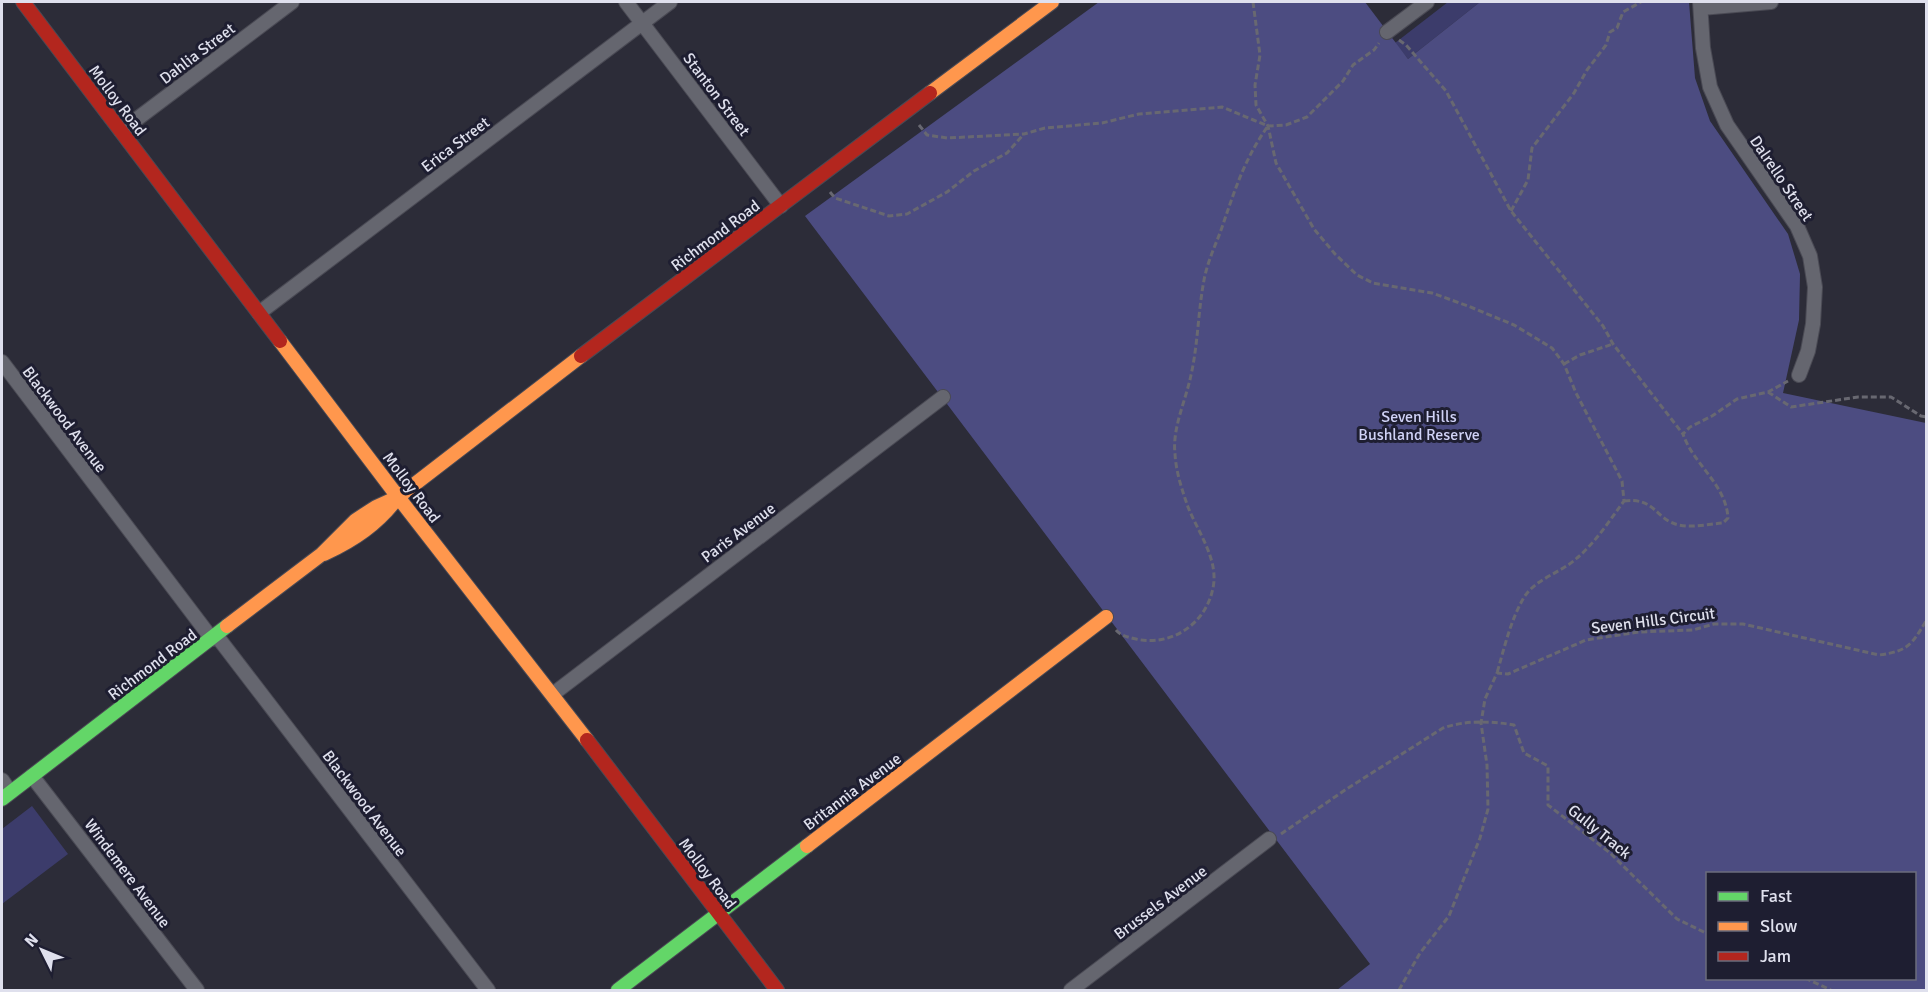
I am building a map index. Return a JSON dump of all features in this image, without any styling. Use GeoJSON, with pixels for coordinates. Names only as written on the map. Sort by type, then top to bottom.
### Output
{"type":"FeatureCollection","features":[{"type":"Feature","properties":{"kind":"street","name":"Molloy Road"},"geometry":{"type":"LineString","coordinates":[[22,2],[777,990]]}},
{"type":"Feature","properties":{"kind":"street","name":"Dahlia Street"},"geometry":{"type":"LineString","coordinates":[[122,131],[292,2]]}},
{"type":"Feature","properties":{"kind":"street","name":"Stanton Street"},"geometry":{"type":"LineString","coordinates":[[626,2],[781,206]]}},
{"type":"Feature","properties":{"kind":"street","name":"Erica Street"},"geometry":{"type":"LineString","coordinates":[[259,313],[670,2]]}},
{"type":"Feature","properties":{"kind":"street","name":"Richmond Road"},"geometry":{"type":"LineString","coordinates":[[6,796],[322,554],[348,543],[368,529],[386,514],[398,496],[1052,2]]}},
{"type":"Feature","properties":{"kind":"street"},"geometry":{"type":"LineString","coordinates":[[1387,32],[1427,2]]}},
{"type":"Feature","properties":{"kind":"street"},"geometry":{"type":"LineString","coordinates":[[1701,5],[1771,2]]}},
{"type":"Feature","properties":{"kind":"street","name":"Dalrello Street"},"geometry":{"type":"LineString","coordinates":[[1701,5],[1710,87],[1727,125],[1797,226],[1810,256],[1815,287],[1813,324],[1808,351],[1799,375]]}},
{"type":"Feature","properties":{"kind":"street","name":"Blackwood Avenue"},"geometry":{"type":"LineString","coordinates":[[2,362],[488,990]]}},
{"type":"Feature","properties":{"kind":"street","name":"Paris Avenue"},"geometry":{"type":"LineString","coordinates":[[553,694],[943,397]]}},
{"type":"Feature","properties":{"kind":"street","name":"Britannia Avenue"},"geometry":{"type":"LineString","coordinates":[[618,990],[1106,617]]}},
{"type":"Feature","properties":{"kind":"street","name":"Windemere Avenue"},"geometry":{"type":"LineString","coordinates":[[32,776],[197,990]]}},
{"type":"Feature","properties":{"kind":"street"},"geometry":{"type":"LineString","coordinates":[[2,780],[6,796]]}},
{"type":"Feature","properties":{"kind":"street","name":"Brussels Avenue"},"geometry":{"type":"LineString","coordinates":[[1071,990],[1269,839]]}},
{"type":"Feature","properties":{"kind":"path"},"geometry":{"type":"LineString","coordinates":[[1253,2],[1260,55],[1255,85],[1256,105],[1268,126],[1276,163],[1314,230],[1335,254],[1357,274],[1373,284],[1432,294],[1514,325],[1552,348],[1564,364],[1576,393],[1622,481],[1624,501],[1577,558],[1546,578],[1524,597],[1513,620],[1497,673],[1485,699],[1481,723],[1488,809],[1480,838],[1449,916],[1420,952],[1399,990]]}},
{"type":"Feature","properties":{"kind":"path"},"geometry":{"type":"LineString","coordinates":[[1511,211],[1528,180],[1532,148],[1574,93],[1587,70],[1606,45],[1610,32],[1617,28],[1623,12],[1641,2]]}},
{"type":"Feature","properties":{"kind":"path"},"geometry":{"type":"LineString","coordinates":[[919,125],[927,135],[947,138],[1024,134],[1045,128],[1102,123],[1139,114],[1222,107],[1268,126],[1286,125],[1307,117],[1343,81],[1353,65],[1374,50],[1387,32],[1406,45],[1446,91],[1511,211],[1603,326],[1612,344],[1683,434],[1694,456],[1718,487],[1728,509],[1728,518],[1723,523],[1679,525],[1665,519],[1654,507],[1637,500],[1624,501]]}},
{"type":"Feature","properties":{"kind":"path"},"geometry":{"type":"LineString","coordinates":[[1106,617],[1120,635],[1151,642],[1174,637],[1192,625],[1207,608],[1214,586],[1212,560],[1188,506],[1178,473],[1174,453],[1176,432],[1188,393],[1195,356],[1204,279],[1241,172],[1268,126]]}},
{"type":"Feature","properties":{"kind":"path"},"geometry":{"type":"LineString","coordinates":[[830,192],[835,198],[889,216],[908,214],[947,192],[974,171],[1007,153],[1024,134]]}},
{"type":"Feature","properties":{"kind":"path"},"geometry":{"type":"LineString","coordinates":[[1564,364],[1580,355],[1612,344]]}},
{"type":"Feature","properties":{"kind":"path"},"geometry":{"type":"LineString","coordinates":[[1683,434],[1690,427],[1712,416],[1737,399],[1768,392],[1799,375]]}},
{"type":"Feature","properties":{"kind":"path"},"geometry":{"type":"LineString","coordinates":[[1768,392],[1791,407],[1858,397],[1891,397],[1926,417]]}},
{"type":"Feature","properties":{"kind":"path","name":"Seven Hills Circuit"},"geometry":{"type":"LineString","coordinates":[[1497,673],[1508,674],[1586,640],[1639,632],[1693,630],[1714,624],[1743,624],[1880,655],[1897,653],[1912,643],[1926,621]]}},
{"type":"Feature","properties":{"kind":"path","name":"Gully Track"},"geometry":{"type":"LineString","coordinates":[[1481,723],[1497,722],[1514,725],[1524,753],[1548,766],[1548,805],[1610,853],[1677,919],[1706,934]]}},
{"type":"Feature","properties":{"kind":"path"},"geometry":{"type":"LineString","coordinates":[[1269,839],[1300,822],[1346,789],[1443,728],[1459,723],[1481,723]]}},
{"type":"Feature","properties":{"kind":"path"},"geometry":{"type":"LineString","coordinates":[[1809,980],[1831,990]]}},
{"type":"Feature","properties":{"kind":"shaded area"},"geometry":{"type":"Polygon","coordinates":[[[1448,2],[1480,2],[1408,59],[1395,43],[1448,2]]]}},
{"type":"Feature","properties":{"kind":"shaded area"},"geometry":{"type":"Polygon","coordinates":[[[32,806],[68,854],[2,904],[2,829],[32,806]]]}},
{"type":"Feature","properties":{"kind":"green space","name":"Seven Hills Bushland Reserve"},"geometry":{"type":"Polygon","coordinates":[[[1099,2],[1365,2],[1408,59],[1480,2],[1689,2],[1695,78],[1710,121],[1788,234],[1800,274],[1799,320],[1783,393],[1926,423],[1926,990],[1337,990],[1370,964],[805,216],[1099,2]]]}},
{"type":"Feature","properties":{"kind":"traffic: fast"},"geometry":{"type":"LineString","coordinates":[[2,799],[227,626]]}},
{"type":"Feature","properties":{"kind":"traffic: fast"},"geometry":{"type":"LineString","coordinates":[[618,990],[807,846]]}},
{"type":"Feature","properties":{"kind":"traffic: slow"},"geometry":{"type":"LineString","coordinates":[[930,93],[1052,2]]}},
{"type":"Feature","properties":{"kind":"traffic: slow"},"geometry":{"type":"LineString","coordinates":[[280,341],[587,740]]}},
{"type":"Feature","properties":{"kind":"traffic: slow"},"geometry":{"type":"LineString","coordinates":[[227,626],[322,554],[356,520],[398,497],[581,356]]}},
{"type":"Feature","properties":{"kind":"traffic: slow"},"geometry":{"type":"LineString","coordinates":[[324,554],[365,530],[398,497]]}},
{"type":"Feature","properties":{"kind":"traffic: slow"},"geometry":{"type":"LineString","coordinates":[[807,846],[1106,617]]}},
{"type":"Feature","properties":{"kind":"traffic: jam"},"geometry":{"type":"LineString","coordinates":[[23,2],[280,341]]}},
{"type":"Feature","properties":{"kind":"traffic: jam"},"geometry":{"type":"LineString","coordinates":[[581,356],[930,93]]}},
{"type":"Feature","properties":{"kind":"traffic: jam"},"geometry":{"type":"LineString","coordinates":[[587,740],[777,990]]}}]}
